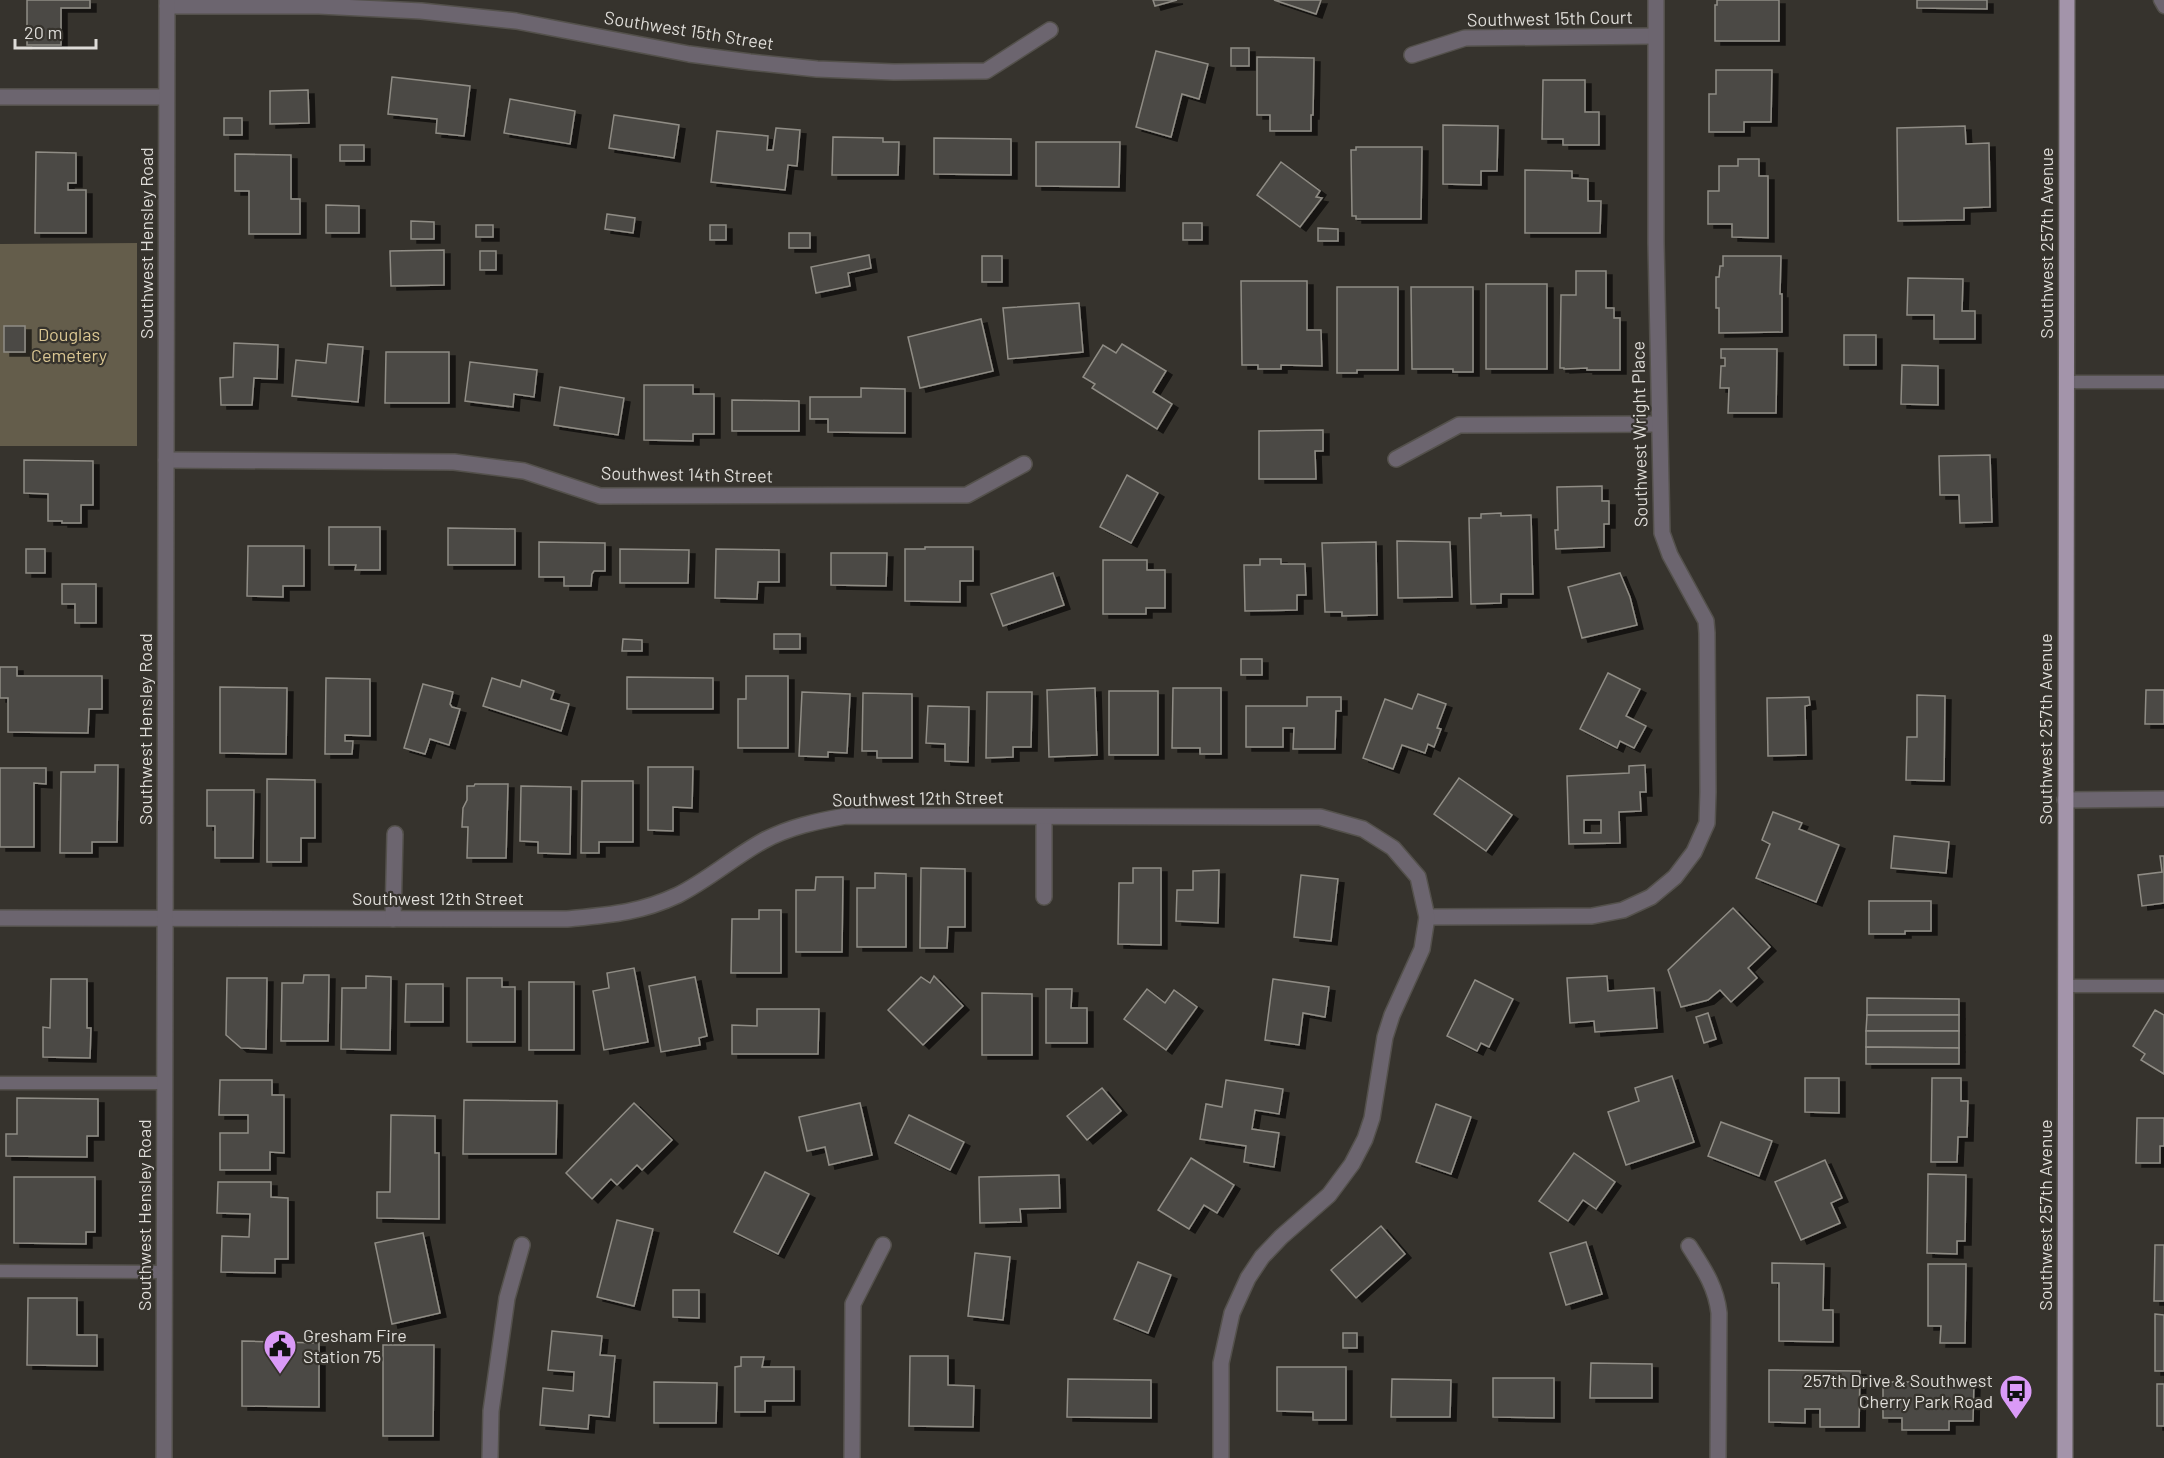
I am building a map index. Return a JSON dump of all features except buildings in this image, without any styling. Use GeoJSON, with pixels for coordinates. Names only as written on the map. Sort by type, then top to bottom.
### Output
{"type":"FeatureCollection","features":[{"type":"Feature","properties":{"kind":"main road","name":"Southwest 257th Avenue"},"geometry":{"type":"LineString","coordinates":[[2065,1458],[2067,0]]}},
{"type":"Feature","properties":{"kind":"street","name":"Southwest Wright Place"},"geometry":{"type":"LineString","coordinates":[[1427,917],[1592,916],[1623,910],[1651,897],[1675,877],[1695,852],[1707,823],[1706,621],[1670,555],[1662,533],[1656,232],[1656,0]]}},
{"type":"Feature","properties":{"kind":"street","name":"Southwest 15th Street"},"geometry":{"type":"LineString","coordinates":[[167,3],[421,11],[516,21],[689,54],[750,62],[817,69],[894,72],[986,71],[1050,30]]}},
{"type":"Feature","properties":{"kind":"street","name":"Southwest Hensley Road"},"geometry":{"type":"LineString","coordinates":[[164,1458],[167,3]]}},
{"type":"Feature","properties":{"kind":"street","name":"Southwest 15th Court"},"geometry":{"type":"LineString","coordinates":[[1413,55],[1465,38],[1655,36]]}},
{"type":"Feature","properties":{"kind":"street"},"geometry":{"type":"LineString","coordinates":[[0,97],[166,97]]}},
{"type":"Feature","properties":{"kind":"street"},"geometry":{"type":"LineString","coordinates":[[1396,459],[1459,425],[1659,424]]}},
{"type":"Feature","properties":{"kind":"street","name":"Southwest 14th Street"},"geometry":{"type":"LineString","coordinates":[[166,460],[454,462],[524,471],[600,496],[967,495],[1024,465]]}},
{"type":"Feature","properties":{"kind":"street"},"geometry":{"type":"LineString","coordinates":[[2065,800],[2164,799]]}},
{"type":"Feature","properties":{"kind":"street","name":"Southwest 12th Street"},"geometry":{"type":"LineString","coordinates":[[0,918],[567,919],[623,914],[680,894],[765,840],[809,823],[846,816],[1320,817],[1364,829],[1393,848],[1418,877],[1427,917]]}},
{"type":"Feature","properties":{"kind":"street"},"geometry":{"type":"LineString","coordinates":[[1044,818],[1044,897]]}},
{"type":"Feature","properties":{"kind":"street"},"geometry":{"type":"LineString","coordinates":[[393,919],[395,834]]}},
{"type":"Feature","properties":{"kind":"street"},"geometry":{"type":"LineString","coordinates":[[1221,1458],[1221,1363],[1232,1313],[1248,1278],[1262,1257],[1329,1195],[1352,1164],[1365,1139],[1372,1118],[1385,1037],[1392,1015],[1422,949],[1427,917]]}},
{"type":"Feature","properties":{"kind":"street"},"geometry":{"type":"LineString","coordinates":[[490,1458],[491,1411],[507,1298],[522,1245]]}},
{"type":"Feature","properties":{"kind":"street"},"geometry":{"type":"LineString","coordinates":[[852,1458],[853,1304],[883,1245]]}},
{"type":"Feature","properties":{"kind":"street"},"geometry":{"type":"LineString","coordinates":[[1689,1246],[1712,1281],[1717,1297],[1719,1313],[1718,1458]]}},
{"type":"Feature","properties":{"kind":"lane"},"geometry":{"type":"LineString","coordinates":[[2160,0],[2164,7]]}},
{"type":"Feature","properties":{"kind":"lane"},"geometry":{"type":"LineString","coordinates":[[2066,382],[2164,382]]}},
{"type":"Feature","properties":{"kind":"lane"},"geometry":{"type":"LineString","coordinates":[[2065,986],[2164,986]]}},
{"type":"Feature","properties":{"kind":"lane"},"geometry":{"type":"LineString","coordinates":[[0,1083],[165,1083]]}},
{"type":"Feature","properties":{"kind":"lane"},"geometry":{"type":"LineString","coordinates":[[0,1271],[165,1272]]}},
{"type":"Feature","properties":{"kind":"green space","name":"Douglas Cemetery"},"geometry":{"type":"Polygon","coordinates":[[[137,243],[137,446],[0,446],[0,244],[137,243]]]}},
{"type":"Feature","properties":{"kind":"place","name":"Gresham Fire Station 75"},"geometry":{"type":"Point","coordinates":[280,1375]}},
{"type":"Feature","properties":{"kind":"place","name":"257th Drive & Southwest Cherry Park Road"},"geometry":{"type":"Point","coordinates":[2016,1420]}}]}
